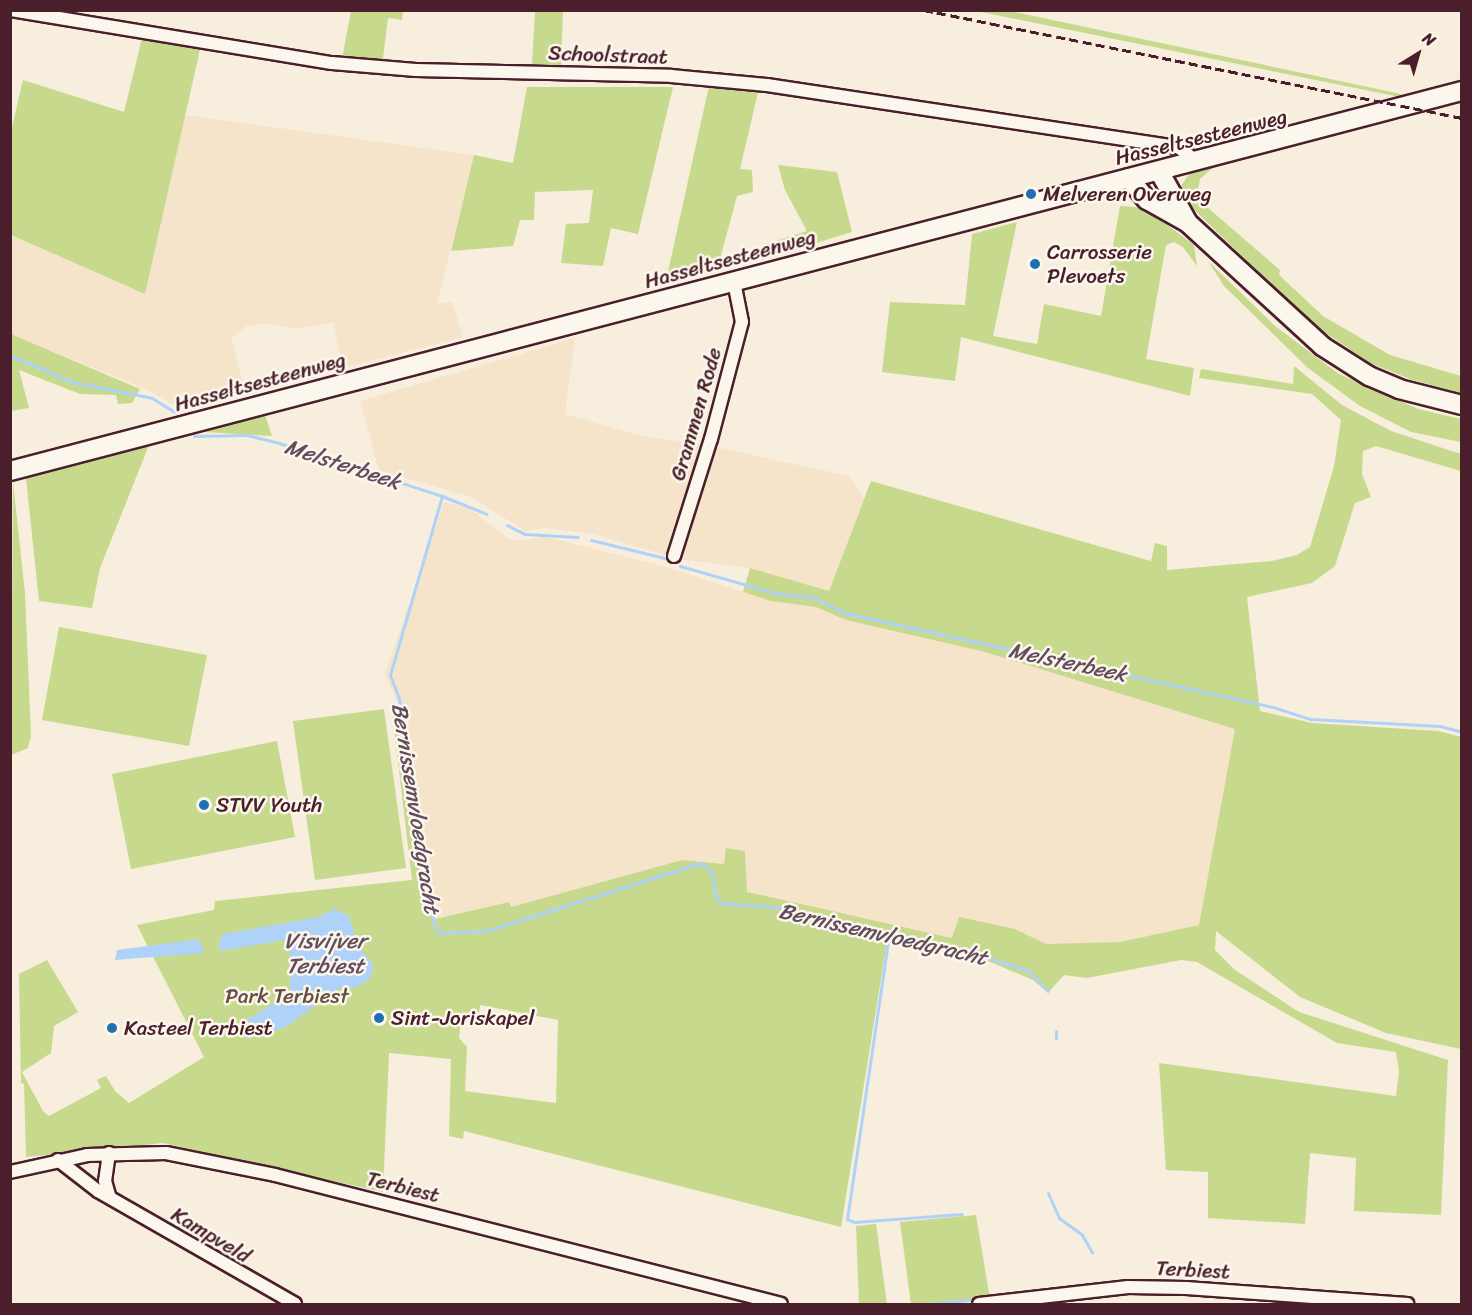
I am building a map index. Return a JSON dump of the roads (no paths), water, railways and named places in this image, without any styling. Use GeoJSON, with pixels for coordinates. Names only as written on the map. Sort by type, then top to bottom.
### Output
{"type":"FeatureCollection","features":[{"type":"Feature","properties":{"kind":"main road","name":"Hasseltsesteenweg"},"geometry":{"type":"LineString","coordinates":[[10,471],[1197,162],[1461,91]]}},
{"type":"Feature","properties":{"kind":"main road"},"geometry":{"type":"LineString","coordinates":[[1159,171],[1188,223]]}},
{"type":"Feature","properties":{"kind":"main road"},"geometry":{"type":"LineString","coordinates":[[1129,178],[1147,200],[1188,223],[1300,329],[1346,362],[1398,389],[1461,405]]}},
{"type":"Feature","properties":{"kind":"street","name":"Schoolstraat"},"geometry":{"type":"LineString","coordinates":[[11,10],[332,63],[416,70],[671,76],[767,85],[1178,147],[1197,162]]}},
{"type":"Feature","properties":{"kind":"street","name":"Grammen Rode"},"geometry":{"type":"LineString","coordinates":[[674,556],[711,439],[742,322],[734,282]]}},
{"type":"Feature","properties":{"kind":"street","name":"Terbiest"},"geometry":{"type":"LineString","coordinates":[[10,1172],[58,1160],[109,1154],[166,1153],[275,1175],[781,1305]]}},
{"type":"Feature","properties":{"kind":"street"},"geometry":{"type":"LineString","coordinates":[[109,1154],[105,1181],[109,1195]]}},
{"type":"Feature","properties":{"kind":"street","name":"Kampveld"},"geometry":{"type":"LineString","coordinates":[[58,1160],[214,1261],[295,1305]]}},
{"type":"Feature","properties":{"kind":"street","name":"Terbiest"},"geometry":{"type":"LineString","coordinates":[[979,1305],[1128,1287],[1186,1287],[1407,1305]]}},
{"type":"Feature","properties":{"kind":"water","name":"Visvijver Terbiest"},"geometry":{"type":"Polygon","coordinates":[[[334,909],[349,916],[358,946],[374,965],[370,978],[355,988],[339,988],[286,1027],[247,1039],[241,1031],[245,1021],[290,993],[290,946],[284,940],[221,951],[218,945],[223,934],[319,917],[334,909]]]}},
{"type":"Feature","properties":{"kind":"water"},"geometry":{"type":"Polygon","coordinates":[[[199,939],[204,953],[115,960],[117,950],[199,939]]]}},
{"type":"Feature","properties":{"kind":"waterway","name":"Melsterbeek"},"geometry":{"type":"LineString","coordinates":[[10,355],[72,382],[152,398],[174,412]]}},
{"type":"Feature","properties":{"kind":"waterway","name":"Melsterbeek"},"geometry":{"type":"LineString","coordinates":[[194,436],[247,435],[279,443],[442,496],[487,514]]}},
{"type":"Feature","properties":{"kind":"waterway","name":"Bernissemvloedgracht"},"geometry":{"type":"LineString","coordinates":[[442,496],[390,675],[399,698],[433,922],[440,933],[486,931],[700,863],[712,872],[716,898],[722,903],[785,908],[865,933],[904,937],[992,959],[1028,971],[1048,991]]}},
{"type":"Feature","properties":{"kind":"waterway","name":"Melsterbeek"},"geometry":{"type":"LineString","coordinates":[[507,525],[525,534],[578,537]]}},
{"type":"Feature","properties":{"kind":"waterway","name":"Melsterbeek"},"geometry":{"type":"LineString","coordinates":[[591,540],[665,558]]}},
{"type":"Feature","properties":{"kind":"waterway","name":"Melsterbeek"},"geometry":{"type":"LineString","coordinates":[[680,566],[778,594],[813,597],[845,613],[1273,707],[1311,719],[1440,726],[1462,732]]}},
{"type":"Feature","properties":{"kind":"waterway"},"geometry":{"type":"LineString","coordinates":[[889,935],[847,1219],[854,1222],[962,1214]]}},
{"type":"Feature","properties":{"kind":"waterway","name":"Bernissemvloedgracht"},"geometry":{"type":"LineString","coordinates":[[1056,1031],[1056,1038]]}},
{"type":"Feature","properties":{"kind":"waterway","name":"Bernissemvloedgracht"},"geometry":{"type":"LineString","coordinates":[[1048,1193],[1059,1218],[1082,1235],[1092,1252]]}},
{"type":"Feature","properties":{"kind":"waterway"},"geometry":{"type":"LineString","coordinates":[[995,1296],[1099,1283]]}},
{"type":"Feature","properties":{"kind":"waterway"},"geometry":{"type":"LineString","coordinates":[[927,1304],[979,1299]]}},
{"type":"Feature","properties":{"kind":"railway"},"geometry":{"type":"LineString","coordinates":[[924,10],[1462,118]]}},
{"type":"Feature","properties":{"kind":"place","name":"Melveren Overweg"},"geometry":{"type":"Point","coordinates":[1031,194]}},
{"type":"Feature","properties":{"kind":"place","name":"Carrosserie Plevoets"},"geometry":{"type":"Point","coordinates":[1035,264]}},
{"type":"Feature","properties":{"kind":"place","name":"STVV Youth"},"geometry":{"type":"Point","coordinates":[204,805]}},
{"type":"Feature","properties":{"kind":"place","name":"Sint-Joriskapel"},"geometry":{"type":"Point","coordinates":[379,1018]}},
{"type":"Feature","properties":{"kind":"place","name":"Kasteel Terbiest"},"geometry":{"type":"Point","coordinates":[112,1028]}},
{"type":"Feature","properties":{"kind":"park label","name":"Park Terbiest"},"geometry":{"type":"Point","coordinates":[287,996]}}]}
